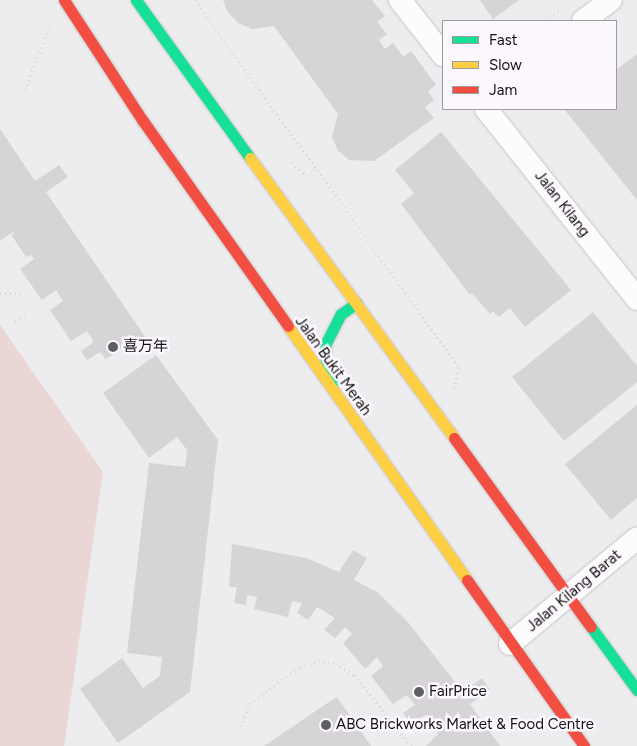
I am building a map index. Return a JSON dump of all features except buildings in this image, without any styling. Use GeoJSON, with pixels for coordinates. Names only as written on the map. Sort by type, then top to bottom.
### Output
{"type":"FeatureCollection","features":[{"type":"Feature","properties":{"kind":"main road","name":"Jalan Bukit Merah"},"geometry":{"type":"LineString","coordinates":[[64,0],[148,129],[510,644],[584,746]]}},
{"type":"Feature","properties":{"kind":"main road"},"geometry":{"type":"LineString","coordinates":[[136,0],[637,690]]}},
{"type":"Feature","properties":{"kind":"main road"},"geometry":{"type":"LineString","coordinates":[[347,410],[327,371],[325,345],[341,314],[357,303]]}},
{"type":"Feature","properties":{"kind":"street"},"geometry":{"type":"LineString","coordinates":[[400,0],[442,54]]}},
{"type":"Feature","properties":{"kind":"street"},"geometry":{"type":"LineString","coordinates":[[584,20],[610,0]]}},
{"type":"Feature","properties":{"kind":"street","name":"Jalan Kilang"},"geometry":{"type":"LineString","coordinates":[[487,110],[637,299]]}},
{"type":"Feature","properties":{"kind":"street","name":"Jalan Kilang Barat"},"geometry":{"type":"LineString","coordinates":[[510,644],[569,597],[637,538]]}},
{"type":"Feature","properties":{"kind":"path"},"geometry":{"type":"LineString","coordinates":[[196,0],[459,368],[456,386],[436,413]]}},
{"type":"Feature","properties":{"kind":"path"},"geometry":{"type":"LineString","coordinates":[[25,90],[50,26]]}},
{"type":"Feature","properties":{"kind":"path"},"geometry":{"type":"LineString","coordinates":[[0,293],[24,293]]}},
{"type":"Feature","properties":{"kind":"path"},"geometry":{"type":"LineString","coordinates":[[15,321],[25,317]]}},
{"type":"Feature","properties":{"kind":"path"},"geometry":{"type":"LineString","coordinates":[[0,464],[55,422]]}},
{"type":"Feature","properties":{"kind":"path"},"geometry":{"type":"LineString","coordinates":[[0,532],[5,542],[7,575],[0,608]]}},
{"type":"Feature","properties":{"kind":"path"},"geometry":{"type":"LineString","coordinates":[[240,726],[250,704],[300,667],[318,661],[336,663],[354,675],[411,746]]}},
{"type":"Feature","properties":{"kind":"shaded area"},"geometry":{"type":"Polygon","coordinates":[[[0,325],[103,472],[64,746],[0,746],[0,325]]]}},
{"type":"Feature","properties":{"kind":"traffic: fast"},"geometry":{"type":"LineString","coordinates":[[136,0],[250,158]]}},
{"type":"Feature","properties":{"kind":"traffic: fast"},"geometry":{"type":"LineString","coordinates":[[333,382],[327,371],[325,345],[341,314],[357,303]]}},
{"type":"Feature","properties":{"kind":"traffic: fast"},"geometry":{"type":"LineString","coordinates":[[591,627],[637,690]]}},
{"type":"Feature","properties":{"kind":"traffic: slow"},"geometry":{"type":"LineString","coordinates":[[250,158],[454,438]]}},
{"type":"Feature","properties":{"kind":"traffic: slow"},"geometry":{"type":"LineString","coordinates":[[288,326],[467,580]]}},
{"type":"Feature","properties":{"kind":"traffic: jam"},"geometry":{"type":"LineString","coordinates":[[64,0],[143,121],[288,326]]}},
{"type":"Feature","properties":{"kind":"traffic: jam"},"geometry":{"type":"LineString","coordinates":[[454,438],[591,627]]}},
{"type":"Feature","properties":{"kind":"traffic: jam"},"geometry":{"type":"LineString","coordinates":[[467,580],[584,746]]}},
{"type":"Feature","properties":{"kind":"place","name":"喜万年"},"geometry":{"type":"Point","coordinates":[113,347]}},
{"type":"Feature","properties":{"kind":"place","name":"FairPrice"},"geometry":{"type":"Point","coordinates":[419,692]}},
{"type":"Feature","properties":{"kind":"place","name":"ABC Brickworks Market & Food Centre"},"geometry":{"type":"Point","coordinates":[326,725]}}]}
